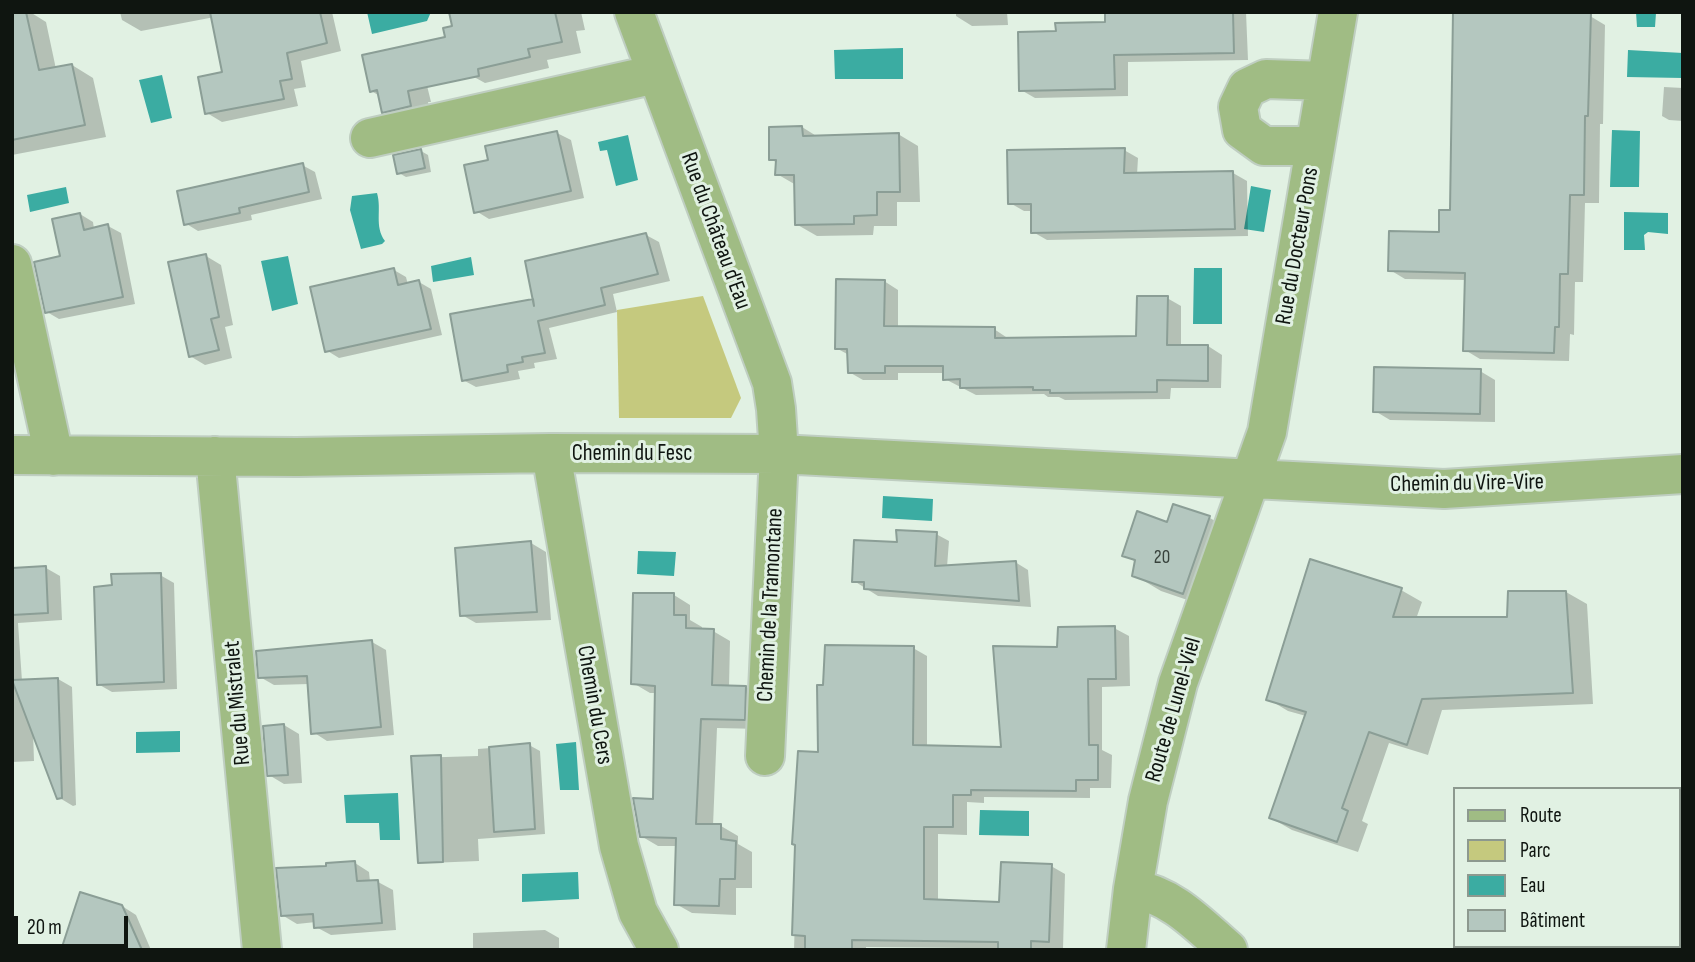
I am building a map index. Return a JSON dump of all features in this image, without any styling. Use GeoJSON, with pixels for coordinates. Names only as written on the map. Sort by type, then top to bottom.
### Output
{"type":"FeatureCollection","features":[{"type":"Feature","properties":{"kind":"street","name":"Rue du Château d'Eau"},"geometry":{"type":"LineString","coordinates":[[634,12],[772,383],[779,454]]}},
{"type":"Feature","properties":{"kind":"street","name":"Rue du Docteur Pons"},"geometry":{"type":"LineString","coordinates":[[1250,478],[1267,432],[1338,12]]}},
{"type":"Feature","properties":{"kind":"street"},"geometry":{"type":"LineString","coordinates":[[370,138],[656,74]]}},
{"type":"Feature","properties":{"kind":"street"},"geometry":{"type":"LineString","coordinates":[[1315,146],[1264,146],[1242,130],[1238,107],[1247,88],[1266,79],[1326,81]]}},
{"type":"Feature","properties":{"kind":"street"},"geometry":{"type":"LineString","coordinates":[[12,264],[54,456]]}},
{"type":"Feature","properties":{"kind":"street","name":"Chemin du Cers"},"geometry":{"type":"LineString","coordinates":[[551,453],[619,846],[638,912],[659,950]]}},
{"type":"Feature","properties":{"kind":"street","name":"Chemin du Fesc"},"geometry":{"type":"LineString","coordinates":[[12,455],[779,454],[1250,478]]}},
{"type":"Feature","properties":{"kind":"street","name":"Chemin de la Tramontane"},"geometry":{"type":"LineString","coordinates":[[765,756],[779,454]]}},
{"type":"Feature","properties":{"kind":"street","name":"Rue du Mistralet"},"geometry":{"type":"LineString","coordinates":[[215,456],[262,950]]}},
{"type":"Feature","properties":{"kind":"street","name":"Chemin du Vire-Vire"},"geometry":{"type":"LineString","coordinates":[[1250,478],[1444,489],[1683,474]]}},
{"type":"Feature","properties":{"kind":"street","name":"Route de Lunel-Viel"},"geometry":{"type":"LineString","coordinates":[[1126,950],[1148,801],[1178,684],[1250,478]]}},
{"type":"Feature","properties":{"kind":"street"},"geometry":{"type":"LineString","coordinates":[[1133,889],[1151,892],[1170,901],[1228,950]]}},
{"type":"Feature","properties":{"kind":"green space"},"geometry":{"type":"Polygon","coordinates":[[[703,296],[741,398],[731,418],[619,418],[617,310],[703,296]]]}},
{"type":"Feature","properties":{"kind":"water"},"geometry":{"type":"Polygon","coordinates":[[[367,12],[431,12],[427,21],[372,34],[367,12]]]}},
{"type":"Feature","properties":{"kind":"water"},"geometry":{"type":"Polygon","coordinates":[[[1636,12],[1683,13],[1656,13],[1655,27],[1637,27],[1636,12]]]}},
{"type":"Feature","properties":{"kind":"water"},"geometry":{"type":"Polygon","coordinates":[[[903,48],[903,79],[835,79],[834,50],[903,48]]]}},
{"type":"Feature","properties":{"kind":"water"},"geometry":{"type":"Polygon","coordinates":[[[1628,50],[1683,53],[1683,78],[1627,77],[1628,50]]]}},
{"type":"Feature","properties":{"kind":"water"},"geometry":{"type":"Polygon","coordinates":[[[162,75],[172,118],[151,123],[139,80],[162,75]]]}},
{"type":"Feature","properties":{"kind":"water"},"geometry":{"type":"Polygon","coordinates":[[[1612,130],[1640,131],[1639,187],[1610,187],[1612,130]]]}},
{"type":"Feature","properties":{"kind":"water"},"geometry":{"type":"Polygon","coordinates":[[[628,135],[638,180],[616,186],[607,150],[600,151],[598,142],[628,135]]]}},
{"type":"Feature","properties":{"kind":"water"},"geometry":{"type":"Polygon","coordinates":[[[1251,186],[1271,190],[1264,232],[1244,229],[1251,186]]]}},
{"type":"Feature","properties":{"kind":"water"},"geometry":{"type":"Polygon","coordinates":[[[66,187],[69,203],[30,212],[27,195],[66,187]]]}},
{"type":"Feature","properties":{"kind":"water"},"geometry":{"type":"Polygon","coordinates":[[[377,193],[380,230],[385,241],[361,249],[350,210],[352,196],[377,193]]]}},
{"type":"Feature","properties":{"kind":"water"},"geometry":{"type":"Polygon","coordinates":[[[1624,212],[1668,213],[1668,234],[1648,232],[1644,235],[1645,250],[1624,250],[1624,212]]]}},
{"type":"Feature","properties":{"kind":"water"},"geometry":{"type":"Polygon","coordinates":[[[288,256],[298,304],[272,311],[261,261],[288,256]]]}},
{"type":"Feature","properties":{"kind":"water"},"geometry":{"type":"Polygon","coordinates":[[[471,257],[474,275],[433,282],[431,266],[471,257]]]}},
{"type":"Feature","properties":{"kind":"water"},"geometry":{"type":"Polygon","coordinates":[[[1194,268],[1222,268],[1222,324],[1193,324],[1194,268]]]}},
{"type":"Feature","properties":{"kind":"water"},"geometry":{"type":"Polygon","coordinates":[[[883,496],[933,499],[932,521],[882,518],[883,496]]]}},
{"type":"Feature","properties":{"kind":"water"},"geometry":{"type":"Polygon","coordinates":[[[638,551],[676,552],[674,576],[637,574],[638,551]]]}},
{"type":"Feature","properties":{"kind":"water"},"geometry":{"type":"Polygon","coordinates":[[[180,731],[180,752],[136,753],[136,732],[180,731]]]}},
{"type":"Feature","properties":{"kind":"water"},"geometry":{"type":"Polygon","coordinates":[[[576,742],[579,790],[560,790],[556,744],[576,742]]]}},
{"type":"Feature","properties":{"kind":"water"},"geometry":{"type":"Polygon","coordinates":[[[398,793],[400,840],[380,840],[379,823],[346,823],[344,795],[398,793]]]}},
{"type":"Feature","properties":{"kind":"water"},"geometry":{"type":"Polygon","coordinates":[[[980,810],[1029,811],[1029,836],[979,835],[980,810]]]}},
{"type":"Feature","properties":{"kind":"water"},"geometry":{"type":"Polygon","coordinates":[[[578,872],[579,899],[522,902],[522,874],[578,872]]]}},
{"type":"Feature","properties":{"kind":"building"},"geometry":{"type":"Polygon","coordinates":[[[12,12],[26,12],[39,70],[72,64],[85,125],[12,140],[12,12]]]}},
{"type":"Feature","properties":{"kind":"building"},"geometry":{"type":"Polygon","coordinates":[[[210,12],[320,12],[327,43],[287,53],[292,79],[280,81],[284,99],[205,114],[198,77],[222,72],[210,12]]]}},
{"type":"Feature","properties":{"kind":"building"},"geometry":{"type":"Polygon","coordinates":[[[449,12],[555,12],[562,42],[528,49],[530,57],[478,69],[479,76],[408,91],[411,106],[382,113],[377,90],[370,92],[362,55],[445,37],[443,28],[452,26],[449,12]]]}},
{"type":"Feature","properties":{"kind":"building"},"geometry":{"type":"Polygon","coordinates":[[[1105,12],[1233,12],[1234,53],[1114,55],[1115,89],[1019,91],[1018,32],[1056,31],[1055,23],[1105,22],[1105,12]]]}},
{"type":"Feature","properties":{"kind":"building"},"geometry":{"type":"Polygon","coordinates":[[[1453,12],[1591,12],[1584,195],[1570,195],[1568,274],[1560,274],[1559,327],[1555,327],[1554,353],[1463,351],[1465,273],[1388,271],[1389,231],[1439,232],[1439,210],[1450,210],[1453,12]]]}},
{"type":"Feature","properties":{"kind":"building"},"geometry":{"type":"Polygon","coordinates":[[[802,126],[803,136],[899,133],[900,192],[877,192],[877,215],[854,216],[854,224],[795,225],[794,175],[775,175],[776,160],[769,160],[769,127],[802,126]]]}},
{"type":"Feature","properties":{"kind":"building"},"geometry":{"type":"Polygon","coordinates":[[[557,131],[571,191],[474,213],[464,165],[488,160],[485,146],[557,131]]]}},
{"type":"Feature","properties":{"kind":"building"},"geometry":{"type":"Polygon","coordinates":[[[1125,148],[1124,173],[1233,171],[1235,229],[1031,233],[1031,204],[1008,204],[1007,150],[1125,148]]]}},
{"type":"Feature","properties":{"kind":"building"},"geometry":{"type":"Polygon","coordinates":[[[421,149],[425,168],[397,174],[393,155],[421,149]]]}},
{"type":"Feature","properties":{"kind":"building"},"geometry":{"type":"Polygon","coordinates":[[[303,163],[309,192],[239,208],[240,213],[184,225],[177,191],[303,163]]]}},
{"type":"Feature","properties":{"kind":"building"},"geometry":{"type":"Polygon","coordinates":[[[80,213],[84,230],[108,224],[123,297],[45,313],[34,262],[60,256],[52,219],[80,213]]]}},
{"type":"Feature","properties":{"kind":"building"},"geometry":{"type":"Polygon","coordinates":[[[646,233],[658,274],[601,288],[605,305],[538,321],[545,353],[522,357],[523,362],[507,365],[508,372],[462,381],[450,314],[533,299],[525,261],[646,233]]]}},
{"type":"Feature","properties":{"kind":"building"},"geometry":{"type":"Polygon","coordinates":[[[206,254],[219,317],[211,319],[219,350],[189,357],[168,262],[206,254]]]}},
{"type":"Feature","properties":{"kind":"building"},"geometry":{"type":"Polygon","coordinates":[[[394,268],[398,285],[419,280],[431,329],[325,352],[310,287],[394,268]]]}},
{"type":"Feature","properties":{"kind":"building"},"geometry":{"type":"Polygon","coordinates":[[[836,279],[885,280],[884,326],[995,327],[995,338],[1136,336],[1137,296],[1168,296],[1167,345],[1208,345],[1208,381],[1157,380],[1157,392],[1050,393],[1050,390],[1033,390],[1033,387],[960,388],[960,379],[943,380],[943,366],[885,366],[885,373],[848,373],[847,349],[835,349],[836,279]]]}},
{"type":"Feature","properties":{"kind":"building"},"geometry":{"type":"Polygon","coordinates":[[[1374,367],[1481,369],[1480,414],[1373,412],[1374,367]]]}},
{"type":"Feature","properties":{"kind":"building"},"geometry":{"type":"Polygon","coordinates":[[[1173,504],[1210,516],[1183,594],[1132,576],[1135,560],[1122,556],[1137,511],[1167,522],[1173,504]]]}},
{"type":"Feature","properties":{"kind":"building"},"geometry":{"type":"Polygon","coordinates":[[[896,530],[937,532],[935,566],[1016,561],[1019,601],[864,589],[864,582],[852,582],[854,540],[897,542],[896,530]]]}},
{"type":"Feature","properties":{"kind":"building"},"geometry":{"type":"Polygon","coordinates":[[[531,541],[537,612],[460,616],[455,548],[531,541]]]}},
{"type":"Feature","properties":{"kind":"building"},"geometry":{"type":"Polygon","coordinates":[[[1310,559],[1402,588],[1393,617],[1507,617],[1508,591],[1566,591],[1573,693],[1422,699],[1407,745],[1369,732],[1342,808],[1348,811],[1337,842],[1269,818],[1306,712],[1266,700],[1310,559]]]}},
{"type":"Feature","properties":{"kind":"building"},"geometry":{"type":"Polygon","coordinates":[[[46,566],[48,613],[12,615],[12,568],[46,566]]]}},
{"type":"Feature","properties":{"kind":"building"},"geometry":{"type":"Polygon","coordinates":[[[161,573],[164,682],[97,685],[94,587],[112,585],[111,574],[161,573]]]}},
{"type":"Feature","properties":{"kind":"building"},"geometry":{"type":"Polygon","coordinates":[[[633,593],[674,593],[674,615],[686,615],[686,628],[714,629],[712,685],[746,686],[745,720],[701,719],[696,824],[721,824],[721,839],[736,841],[735,879],[720,879],[719,906],[674,905],[676,838],[640,837],[633,798],[653,799],[655,686],[631,684],[633,593]]]}},
{"type":"Feature","properties":{"kind":"building"},"geometry":{"type":"Polygon","coordinates":[[[1115,626],[1116,679],[1088,679],[1089,745],[1098,745],[1098,780],[1076,780],[1076,791],[971,790],[971,795],[953,795],[953,827],[924,827],[924,899],[999,902],[1001,862],[1052,864],[1049,942],[1031,941],[1031,950],[998,950],[998,942],[852,940],[852,950],[805,950],[805,936],[792,935],[795,845],[792,844],[798,751],[818,752],[817,685],[823,685],[825,645],[914,646],[913,745],[1001,747],[993,646],[1057,647],[1058,627],[1115,626]]]}},
{"type":"Feature","properties":{"kind":"building"},"geometry":{"type":"Polygon","coordinates":[[[372,640],[381,727],[311,734],[307,676],[258,678],[256,651],[372,640]]]}},
{"type":"Feature","properties":{"kind":"building"},"geometry":{"type":"Polygon","coordinates":[[[58,678],[62,798],[57,799],[12,680],[58,678]]]}},
{"type":"Feature","properties":{"kind":"building"},"geometry":{"type":"Polygon","coordinates":[[[284,724],[288,775],[267,776],[263,726],[284,724]]]}},
{"type":"Feature","properties":{"kind":"building"},"geometry":{"type":"Polygon","coordinates":[[[530,743],[535,829],[494,832],[489,747],[530,743]]]}},
{"type":"Feature","properties":{"kind":"building"},"geometry":{"type":"Polygon","coordinates":[[[441,755],[443,862],[418,863],[411,756],[441,755]]]}},
{"type":"Feature","properties":{"kind":"building"},"geometry":{"type":"Polygon","coordinates":[[[355,861],[357,881],[378,880],[382,923],[314,928],[313,914],[281,916],[276,868],[326,866],[326,863],[355,861]]]}},
{"type":"Feature","properties":{"kind":"building"},"geometry":{"type":"Polygon","coordinates":[[[80,892],[122,905],[142,950],[61,950],[80,892]]]}}]}
